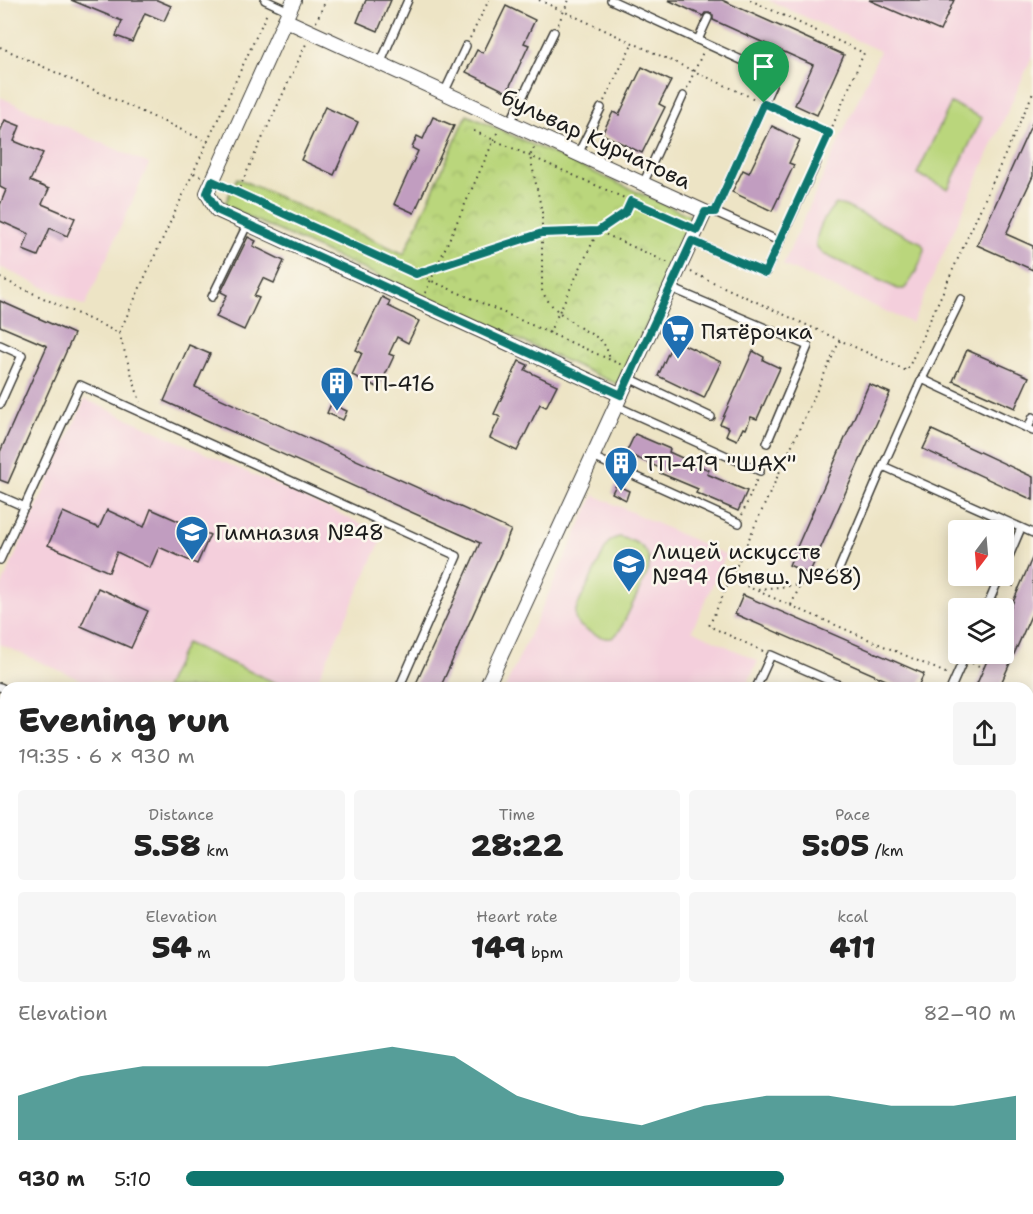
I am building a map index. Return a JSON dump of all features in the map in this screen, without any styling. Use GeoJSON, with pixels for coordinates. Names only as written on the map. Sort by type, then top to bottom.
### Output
{"type":"FeatureCollection","features":[{"type":"Feature","properties":{"kind":"street","name":"бульвар Курчатова"},"geometry":{"type":"LineString","coordinates":[[290,10],[311,32],[710,212],[680,267],[489,682]]}},
{"type":"Feature","properties":{"kind":"street"},"geometry":{"type":"LineString","coordinates":[[290,10],[207,193],[217,210],[619,400]]}},
{"type":"Feature","properties":{"kind":"lane"},"geometry":{"type":"LineString","coordinates":[[380,64],[408,0]]}},
{"type":"Feature","properties":{"kind":"lane"},"geometry":{"type":"LineString","coordinates":[[611,0],[776,76],[710,212],[779,241]]}},
{"type":"Feature","properties":{"kind":"lane"},"geometry":{"type":"LineString","coordinates":[[268,1],[290,10]]}},
{"type":"Feature","properties":{"kind":"lane"},"geometry":{"type":"LineString","coordinates":[[698,40],[708,18]]}},
{"type":"Feature","properties":{"kind":"lane"},"geometry":{"type":"LineString","coordinates":[[507,121],[554,32]]}},
{"type":"Feature","properties":{"kind":"lane"},"geometry":{"type":"LineString","coordinates":[[444,93],[466,46]]}},
{"type":"Feature","properties":{"kind":"lane"},"geometry":{"type":"LineString","coordinates":[[642,183],[683,96]]}},
{"type":"Feature","properties":{"kind":"lane"},"geometry":{"type":"LineString","coordinates":[[578,154],[601,108]]}},
{"type":"Feature","properties":{"kind":"lane"},"geometry":{"type":"LineString","coordinates":[[695,236],[765,273],[817,162]]}},
{"type":"Feature","properties":{"kind":"lane"},"geometry":{"type":"LineString","coordinates":[[212,297],[247,225]]}},
{"type":"Feature","properties":{"kind":"lane"},"geometry":{"type":"LineString","coordinates":[[671,288],[808,346],[767,443]]}},
{"type":"Feature","properties":{"kind":"lane"},"geometry":{"type":"LineString","coordinates":[[839,569],[922,379],[961,299]]}},
{"type":"Feature","properties":{"kind":"lane"},"geometry":{"type":"LineString","coordinates":[[0,345],[22,355],[0,404]]}},
{"type":"Feature","properties":{"kind":"lane"},"geometry":{"type":"LineString","coordinates":[[631,374],[711,417]]}},
{"type":"Feature","properties":{"kind":"lane"},"geometry":{"type":"LineString","coordinates":[[922,379],[1030,429],[1033,417]]}},
{"type":"Feature","properties":{"kind":"lane"},"geometry":{"type":"LineString","coordinates":[[0,560],[80,385],[457,556],[402,682]]}},
{"type":"Feature","properties":{"kind":"lane"},"geometry":{"type":"LineString","coordinates":[[619,400],[760,471]]}},
{"type":"Feature","properties":{"kind":"lane"},"geometry":{"type":"LineString","coordinates":[[593,457],[739,523]]}},
{"type":"Feature","properties":{"kind":"lane"},"geometry":{"type":"LineString","coordinates":[[883,466],[1033,533]]}},
{"type":"Feature","properties":{"kind":"lane"},"geometry":{"type":"LineString","coordinates":[[0,496],[25,507]]}},
{"type":"Feature","properties":{"kind":"lane"},"geometry":{"type":"LineString","coordinates":[[1014,544],[1021,528]]}},
{"type":"Feature","properties":{"kind":"lane"},"geometry":{"type":"LineString","coordinates":[[759,682],[771,655],[832,682]]}},
{"type":"Feature","properties":{"kind":"lane"},"geometry":{"type":"LineString","coordinates":[[954,682],[962,664]]}},
{"type":"Feature","properties":{"kind":"path"},"geometry":{"type":"LineString","coordinates":[[237,193],[326,0]]}},
{"type":"Feature","properties":{"kind":"path"},"geometry":{"type":"LineString","coordinates":[[466,46],[489,0]]}},
{"type":"Feature","properties":{"kind":"path"},"geometry":{"type":"LineString","coordinates":[[539,0],[829,133]]}},
{"type":"Feature","properties":{"kind":"path"},"geometry":{"type":"LineString","coordinates":[[554,32],[569,0]]}},
{"type":"Feature","properties":{"kind":"path"},"geometry":{"type":"LineString","coordinates":[[750,0],[864,53],[817,162]]}},
{"type":"Feature","properties":{"kind":"path"},"geometry":{"type":"LineString","coordinates":[[143,413],[119,333],[208,142],[268,1]]}},
{"type":"Feature","properties":{"kind":"path"},"geometry":{"type":"LineString","coordinates":[[601,108],[632,43]]}},
{"type":"Feature","properties":{"kind":"path"},"geometry":{"type":"LineString","coordinates":[[683,96],[707,44]]}},
{"type":"Feature","properties":{"kind":"path"},"geometry":{"type":"LineString","coordinates":[[0,47],[208,142]]}},
{"type":"Feature","properties":{"kind":"path"},"geometry":{"type":"LineString","coordinates":[[416,274],[542,233],[598,231],[907,371],[1033,93]]}},
{"type":"Feature","properties":{"kind":"path"},"geometry":{"type":"LineString","coordinates":[[420,304],[494,139],[507,121]]}},
{"type":"Feature","properties":{"kind":"path"},"geometry":{"type":"LineString","coordinates":[[474,131],[631,201],[695,236]]}},
{"type":"Feature","properties":{"kind":"path"},"geometry":{"type":"LineString","coordinates":[[539,136],[530,156],[542,212],[542,290],[544,298],[580,328],[598,337],[607,349],[610,360]]}},
{"type":"Feature","properties":{"kind":"path"},"geometry":{"type":"LineString","coordinates":[[194,173],[610,360],[631,374]]}},
{"type":"Feature","properties":{"kind":"path"},"geometry":{"type":"LineString","coordinates":[[549,333],[598,231],[626,212],[642,183]]}},
{"type":"Feature","properties":{"kind":"path"},"geometry":{"type":"LineString","coordinates":[[0,278],[119,333]]}},
{"type":"Feature","properties":{"kind":"path"},"geometry":{"type":"LineString","coordinates":[[771,655],[709,626],[840,340]]}},
{"type":"Feature","properties":{"kind":"path"},"geometry":{"type":"LineString","coordinates":[[739,523],[760,471]]}},
{"type":"Feature","properties":{"kind":"path"},"geometry":{"type":"LineString","coordinates":[[755,589],[800,585],[839,569]]}},
{"type":"Feature","properties":{"kind":"path"},"geometry":{"type":"LineString","coordinates":[[730,579],[956,677]]}},
{"type":"Feature","properties":{"kind":"path"},"geometry":{"type":"LineString","coordinates":[[791,605],[800,585]]}},
{"type":"Feature","properties":{"kind":"path"},"geometry":{"type":"LineString","coordinates":[[1014,586],[1019,589]]}},
{"type":"Feature","properties":{"kind":"path"},"geometry":{"type":"LineString","coordinates":[[977,664],[984,668]]}},
{"type":"Feature","properties":{"kind":"shaded area"},"geometry":{"type":"Polygon","coordinates":[[[768,0],[1033,0],[1033,55],[912,323],[783,265],[880,51],[768,0]]]}},
{"type":"Feature","properties":{"kind":"shaded area"},"geometry":{"type":"Polygon","coordinates":[[[0,97],[149,164],[85,306],[0,267],[0,97]]]}},
{"type":"Feature","properties":{"kind":"shaded area","name":"Гимназия №48"},"geometry":{"type":"Polygon","coordinates":[[[85,399],[384,534],[317,682],[86,682],[0,644],[0,589],[85,399]]]}},
{"type":"Feature","properties":{"kind":"shaded area","name":"Лицей искусств №94 (бывш. №68)"},"geometry":{"type":"Polygon","coordinates":[[[594,495],[726,555],[692,630],[758,661],[748,682],[508,682],[594,495]]]}},
{"type":"Feature","properties":{"kind":"green space"},"geometry":{"type":"Polygon","coordinates":[[[951,103],[982,118],[948,189],[917,174],[951,103]]]}},
{"type":"Feature","properties":{"kind":"green space"},"geometry":{"type":"Polygon","coordinates":[[[467,115],[695,218],[619,385],[224,206],[237,178],[404,254],[467,115]]]}},
{"type":"Feature","properties":{"kind":"green space"},"geometry":{"type":"Polygon","coordinates":[[[836,204],[845,206],[920,242],[924,247],[920,263],[904,289],[898,289],[823,254],[816,246],[822,224],[836,204]]]}},
{"type":"Feature","properties":{"kind":"green space"},"geometry":{"type":"Polygon","coordinates":[[[619,537],[643,548],[649,558],[649,564],[648,572],[621,628],[614,637],[607,638],[586,630],[578,624],[575,614],[608,543],[619,537]]]}},
{"type":"Feature","properties":{"kind":"green space"},"geometry":{"type":"Polygon","coordinates":[[[186,643],[274,682],[168,682],[186,643]]]}},
{"type":"Feature","properties":{"kind":"building"},"geometry":{"type":"Polygon","coordinates":[[[71,0],[157,0],[171,6],[164,21],[145,13],[132,42],[116,36],[122,21],[71,0]]]}},
{"type":"Feature","properties":{"kind":"building"},"geometry":{"type":"Polygon","coordinates":[[[366,0],[391,0],[378,31],[357,22],[366,0]]]}},
{"type":"Feature","properties":{"kind":"building"},"geometry":{"type":"Polygon","coordinates":[[[668,0],[722,0],[844,55],[817,115],[795,105],[813,65],[713,20],[713,15],[710,13],[705,13],[703,16],[668,0]]]}},
{"type":"Feature","properties":{"kind":"building"},"geometry":{"type":"Polygon","coordinates":[[[869,0],[954,0],[940,31],[869,0]]]}},
{"type":"Feature","properties":{"kind":"building"},"geometry":{"type":"Polygon","coordinates":[[[506,6],[535,20],[524,43],[529,45],[507,92],[466,72],[477,50],[483,53],[506,6]]]}},
{"type":"Feature","properties":{"kind":"building"},"geometry":{"type":"Polygon","coordinates":[[[642,67],[671,81],[659,104],[665,107],[642,153],[602,134],[613,112],[619,115],[642,67]]]}},
{"type":"Feature","properties":{"kind":"building"},"geometry":{"type":"Polygon","coordinates":[[[325,107],[358,122],[334,175],[301,160],[325,107]]]}},
{"type":"Feature","properties":{"kind":"building"},"geometry":{"type":"Polygon","coordinates":[[[433,117],[454,126],[414,213],[394,204],[418,151],[412,148],[417,136],[423,139],[433,117]]]}},
{"type":"Feature","properties":{"kind":"building"},"geometry":{"type":"Polygon","coordinates":[[[5,120],[20,126],[14,141],[43,153],[30,181],[49,189],[42,204],[75,218],[67,236],[50,228],[38,256],[23,250],[29,234],[0,221],[0,205],[6,190],[0,187],[0,132],[5,120]]]}},
{"type":"Feature","properties":{"kind":"building"},"geometry":{"type":"Polygon","coordinates":[[[1033,121],[1033,176],[1006,234],[1033,246],[1033,270],[977,245],[1033,121]]]}},
{"type":"Feature","properties":{"kind":"building"},"geometry":{"type":"Polygon","coordinates":[[[772,126],[800,140],[789,163],[794,165],[772,211],[732,192],[743,170],[749,173],[772,126]]]}},
{"type":"Feature","properties":{"kind":"building"},"geometry":{"type":"Polygon","coordinates":[[[248,237],[256,241],[253,246],[284,261],[274,283],[263,278],[254,296],[259,298],[244,330],[216,317],[227,295],[221,292],[248,237]]]}},
{"type":"Feature","properties":{"kind":"building"},"geometry":{"type":"Polygon","coordinates":[[[382,297],[390,301],[388,306],[419,321],[408,343],[397,337],[389,354],[394,356],[379,388],[352,375],[362,353],[356,350],[382,297]]]}},
{"type":"Feature","properties":{"kind":"building"},"geometry":{"type":"Polygon","coordinates":[[[0,301],[74,334],[8,483],[0,480],[0,452],[47,346],[0,326],[0,301]]]}},
{"type":"Feature","properties":{"kind":"building"},"geometry":{"type":"Polygon","coordinates":[[[674,340],[721,362],[704,398],[658,376],[674,340]]]}},
{"type":"Feature","properties":{"kind":"building"},"geometry":{"type":"Polygon","coordinates":[[[189,345],[210,354],[195,387],[511,530],[443,682],[417,682],[480,543],[164,401],[189,345]]]}},
{"type":"Feature","properties":{"kind":"building"},"geometry":{"type":"Polygon","coordinates":[[[967,350],[1029,377],[1015,408],[953,381],[967,350]]]}},
{"type":"Feature","properties":{"kind":"building"},"geometry":{"type":"Polygon","coordinates":[[[753,351],[764,357],[763,360],[780,368],[757,419],[751,417],[746,429],[743,428],[737,440],[726,435],[729,428],[720,424],[753,351]]]}},
{"type":"Feature","properties":{"kind":"building"},"geometry":{"type":"Polygon","coordinates":[[[519,361],[528,365],[525,370],[557,385],[546,407],[540,404],[517,451],[490,438],[500,417],[494,414],[519,361]]]}},
{"type":"Feature","properties":{"kind":"building"},"geometry":{"type":"Polygon","coordinates":[[[869,384],[890,393],[809,574],[789,565],[869,384]]]}},
{"type":"Feature","properties":{"kind":"building","name":"ТП-416"},"geometry":{"type":"Polygon","coordinates":[[[331,404],[347,411],[343,420],[327,413],[331,404]]]}},
{"type":"Feature","properties":{"kind":"building"},"geometry":{"type":"Polygon","coordinates":[[[932,430],[1033,477],[1033,500],[923,449],[932,430]]]}},
{"type":"Feature","properties":{"kind":"building"},"geometry":{"type":"Polygon","coordinates":[[[635,434],[670,449],[669,452],[709,470],[707,474],[747,491],[738,511],[696,493],[698,489],[660,473],[662,469],[626,453],[635,434]]]}},
{"type":"Feature","properties":{"kind":"building","name":"ТП-419 \"ШАХ\""},"geometry":{"type":"Polygon","coordinates":[[[616,485],[629,491],[626,500],[612,493],[616,485]]]}},
{"type":"Feature","properties":{"kind":"building"},"geometry":{"type":"Polygon","coordinates":[[[151,509],[210,535],[197,564],[159,547],[150,568],[117,552],[109,572],[48,545],[63,512],[99,528],[107,510],[144,527],[151,509]]]}},
{"type":"Feature","properties":{"kind":"building"},"geometry":{"type":"Polygon","coordinates":[[[1033,556],[1033,611],[1014,654],[1014,600],[1033,556]]]}},
{"type":"Feature","properties":{"kind":"building"},"geometry":{"type":"Polygon","coordinates":[[[98,588],[148,611],[131,648],[81,626],[98,588]]]}},
{"type":"Feature","properties":{"kind":"building"},"geometry":{"type":"Polygon","coordinates":[[[743,595],[924,674],[920,682],[890,682],[735,614],[743,595]]]}},
{"type":"Feature","properties":{"kind":"building"},"geometry":{"type":"Polygon","coordinates":[[[986,664],[1010,664],[1002,682],[978,682],[986,664]]]}},
{"type":"Feature","properties":{"kind":"place","name":"Пятёрочка"},"geometry":{"type":"Point","coordinates":[678,360]}},
{"type":"Feature","properties":{"kind":"place","name":"ТП-416"},"geometry":{"type":"Point","coordinates":[337,412]}},
{"type":"Feature","properties":{"kind":"place","name":"ТП-419 \"ШАХ\""},"geometry":{"type":"Point","coordinates":[621,492]}},
{"type":"Feature","properties":{"kind":"place","name":"Гимназия №48"},"geometry":{"type":"Point","coordinates":[192,561]}},
{"type":"Feature","properties":{"kind":"place","name":"Лицей искусств №94 (бывш. №68)"},"geometry":{"type":"Point","coordinates":[629,593]}},
{"type":"Feature","properties":{"kind":"route"},"geometry":{"type":"LineString","coordinates":[[764,103],[829,133],[765,273],[692,241],[621,395],[247,225],[217,210],[207,193],[212,181],[416,274],[542,233],[598,231],[626,212],[631,201],[697,230],[705,212],[715,212],[764,103]]}}]}
